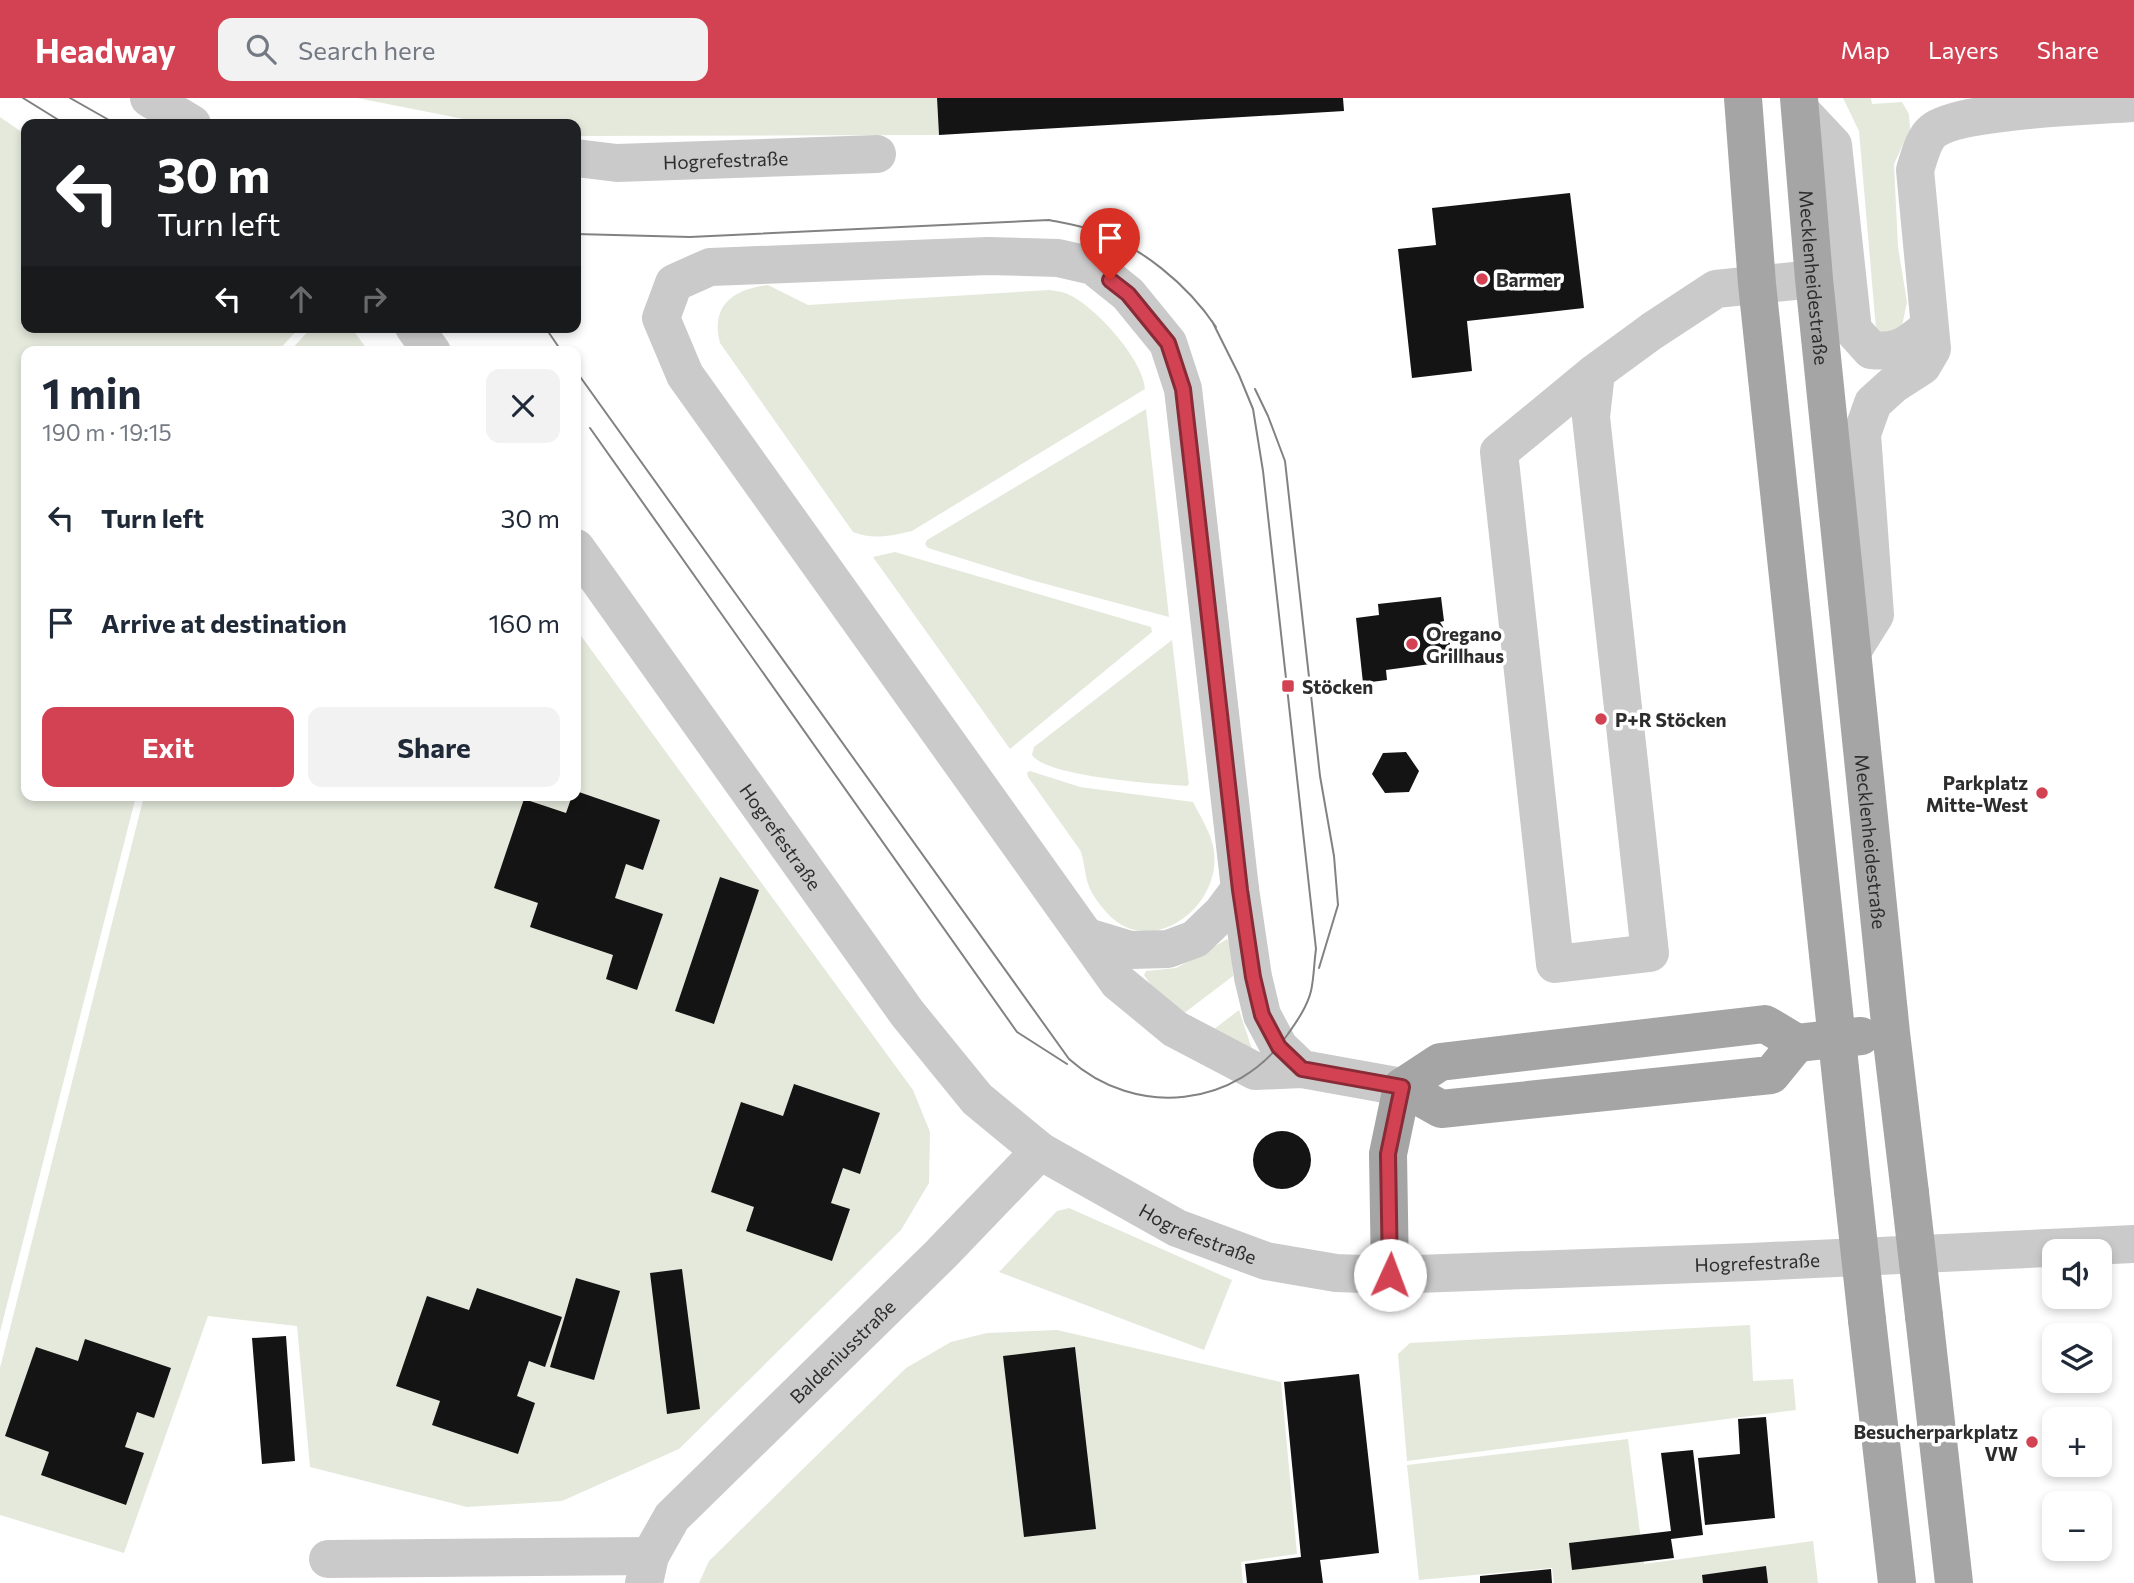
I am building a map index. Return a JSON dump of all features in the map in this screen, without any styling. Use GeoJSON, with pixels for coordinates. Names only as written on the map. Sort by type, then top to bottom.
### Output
{"type":"FeatureCollection","features":[{"type":"Feature","properties":{"kind":"main road"},"geometry":{"type":"LineString","coordinates":[[1743,98],[1757,284],[1867,1320],[1898,1583]]}},
{"type":"Feature","properties":{"kind":"main road","name":"Mecklenheidestraße"},"geometry":{"type":"LineString","coordinates":[[1800,104],[1814,279],[1891,1033],[1954,1583]]}},
{"type":"Feature","properties":{"kind":"main road"},"geometry":{"type":"LineString","coordinates":[[1390,1275],[1388,1154],[1402,1087],[1440,1062],[1765,1024],[1797,1043],[1891,1033]]}},
{"type":"Feature","properties":{"kind":"main road"},"geometry":{"type":"LineString","coordinates":[[1402,1087],[1441,1108],[1771,1075],[1797,1043]]}},
{"type":"Feature","properties":{"kind":"street"},"geometry":{"type":"LineString","coordinates":[[149,98],[184,119]]}},
{"type":"Feature","properties":{"kind":"street"},"geometry":{"type":"LineString","coordinates":[[1853,650],[1875,614],[1862,434],[1873,403],[1894,384],[1922,366],[1932,349],[1915,170],[1932,132],[1953,121],[1979,116],[2134,103]]}},
{"type":"Feature","properties":{"kind":"street"},"geometry":{"type":"LineString","coordinates":[[1800,104],[1833,145],[1853,330],[1871,350],[1882,351],[1903,348],[1929,327]]}},
{"type":"Feature","properties":{"kind":"street","name":"Hogrefestraße"},"geometry":{"type":"LineString","coordinates":[[581,159],[617,163],[877,154]]}},
{"type":"Feature","properties":{"kind":"street"},"geometry":{"type":"LineString","coordinates":[[1302,1069],[1279,1047],[1262,1015],[1253,977],[1240,890],[1183,389],[1168,343],[1128,294],[1093,266],[1058,258],[988,256],[710,267],[674,283],[661,318],[685,375],[1118,982],[1175,1029],[1255,1071],[1302,1069],[1402,1087]]}},
{"type":"Feature","properties":{"kind":"street"},"geometry":{"type":"LineString","coordinates":[[1597,372],[1591,417],[1650,953],[1555,964],[1499,452],[1597,372],[1652,331],[1716,289],[1814,279]]}},
{"type":"Feature","properties":{"kind":"street","name":"Hogrefestraße"},"geometry":{"type":"LineString","coordinates":[[581,555],[907,1013],[977,1099],[1040,1151],[1177,1228],[1266,1261],[1336,1273],[1390,1275],[2134,1244]]}},
{"type":"Feature","properties":{"kind":"street"},"geometry":{"type":"LineString","coordinates":[[1087,937],[1130,950],[1168,949],[1195,939],[1222,914],[1240,890]]}},
{"type":"Feature","properties":{"kind":"street","name":"Baldeniusstraße"},"geometry":{"type":"LineString","coordinates":[[328,1559],[647,1570],[672,1517],[941,1254],[1040,1151]]}},
{"type":"Feature","properties":{"kind":"shaded area"},"geometry":{"type":"Polygon","coordinates":[[[357,98],[937,98],[939,135],[581,136],[581,119],[464,119],[357,98]]]}},
{"type":"Feature","properties":{"kind":"shaded area"},"geometry":{"type":"Polygon","coordinates":[[[1843,98],[1871,98],[1872,104],[1902,102],[1909,114],[1910,129],[1894,164],[1898,247],[1907,302],[1902,326],[1891,339],[1876,329],[1859,131],[1843,98]]]}},
{"type":"Feature","properties":{"kind":"shaded area"},"geometry":{"type":"Polygon","coordinates":[[[0,117],[21,132],[21,333],[294,333],[283,346],[21,346],[21,801],[135,801],[0,1332],[0,117]]]}},
{"type":"Feature","properties":{"kind":"shaded area"},"geometry":{"type":"Polygon","coordinates":[[[768,285],[808,305],[1049,290],[1063,292],[1089,308],[1115,334],[1136,363],[1145,389],[912,531],[882,536],[860,534],[853,532],[720,343],[719,318],[727,301],[745,290],[768,285]]]}},
{"type":"Feature","properties":{"kind":"shaded area"},"geometry":{"type":"Polygon","coordinates":[[[306,333],[355,333],[365,346],[295,346],[306,333]]]}},
{"type":"Feature","properties":{"kind":"shaded area"},"geometry":{"type":"Polygon","coordinates":[[[1146,409],[1169,617],[1031,580],[928,548],[925,544],[927,540],[1146,409]]]}},
{"type":"Feature","properties":{"kind":"shaded area"},"geometry":{"type":"Polygon","coordinates":[[[895,552],[1151,627],[1152,632],[1010,749],[873,557],[895,552]]]}},
{"type":"Feature","properties":{"kind":"shaded area"},"geometry":{"type":"Polygon","coordinates":[[[581,636],[913,1090],[930,1132],[929,1183],[901,1230],[679,1449],[562,1501],[467,1507],[310,1467],[297,1326],[208,1316],[124,1553],[0,1515],[0,1368],[143,801],[581,801],[581,636]]]}},
{"type":"Feature","properties":{"kind":"shaded area"},"geometry":{"type":"Polygon","coordinates":[[[1172,640],[1189,784],[1187,786],[1080,774],[1042,763],[1032,755],[1034,747],[1172,640]]]}},
{"type":"Feature","properties":{"kind":"shaded area"},"geometry":{"type":"Polygon","coordinates":[[[1030,771],[1080,787],[1193,802],[1209,832],[1214,852],[1213,873],[1206,892],[1195,908],[1179,921],[1162,929],[1143,931],[1124,926],[1107,913],[1089,886],[1080,850],[1028,777],[1027,773],[1030,771]]]}},
{"type":"Feature","properties":{"kind":"shaded area"},"geometry":{"type":"Polygon","coordinates":[[[1227,939],[1231,944],[1233,976],[1183,1014],[1157,994],[1144,975],[1146,971],[1176,968],[1227,939]]]}},
{"type":"Feature","properties":{"kind":"shaded area"},"geometry":{"type":"Polygon","coordinates":[[[1239,1010],[1253,1052],[1209,1033],[1239,1010]]]}},
{"type":"Feature","properties":{"kind":"shaded area"},"geometry":{"type":"Polygon","coordinates":[[[1069,1208],[1232,1280],[1204,1350],[999,1272],[1057,1211],[1069,1208]]]}},
{"type":"Feature","properties":{"kind":"shaded area"},"geometry":{"type":"Polygon","coordinates":[[[1750,1325],[1753,1381],[1793,1379],[1796,1410],[1407,1461],[1398,1354],[1410,1343],[1750,1325]]]}},
{"type":"Feature","properties":{"kind":"shaded area"},"geometry":{"type":"Polygon","coordinates":[[[1057,1330],[1281,1382],[1297,1554],[1241,1562],[1243,1583],[699,1583],[709,1561],[906,1368],[951,1342],[987,1333],[1057,1330]]]}},
{"type":"Feature","properties":{"kind":"shaded area"},"geometry":{"type":"Polygon","coordinates":[[[1628,1439],[1644,1564],[1813,1541],[1818,1583],[1554,1583],[1552,1568],[1419,1580],[1407,1465],[1628,1439]]]}},
{"type":"Feature","properties":{"kind":"building"},"geometry":{"type":"Polygon","coordinates":[[[937,98],[1343,98],[1344,111],[939,135],[937,98]]]}},
{"type":"Feature","properties":{"kind":"building"},"geometry":{"type":"Polygon","coordinates":[[[1570,193],[1584,308],[1467,321],[1472,371],[1412,378],[1398,249],[1436,245],[1432,208],[1570,193]]]}},
{"type":"Feature","properties":{"kind":"building"},"geometry":{"type":"Polygon","coordinates":[[[1441,597],[1444,621],[1440,622],[1451,640],[1445,662],[1386,670],[1387,680],[1363,683],[1356,618],[1379,615],[1378,604],[1441,597]]]}},
{"type":"Feature","properties":{"kind":"building"},"geometry":{"type":"Polygon","coordinates":[[[1406,752],[1419,771],[1409,792],[1385,793],[1372,774],[1383,753],[1406,752]]]}},
{"type":"Feature","properties":{"kind":"building"},"geometry":{"type":"Polygon","coordinates":[[[581,793],[660,820],[643,870],[626,864],[615,898],[663,914],[637,990],[606,979],[613,955],[530,927],[538,903],[494,888],[523,801],[566,813],[570,801],[581,801],[581,793]]]}},
{"type":"Feature","properties":{"kind":"building"},"geometry":{"type":"Polygon","coordinates":[[[720,877],[759,890],[714,1024],[675,1011],[720,877]]]}},
{"type":"Feature","properties":{"kind":"building"},"geometry":{"type":"Polygon","coordinates":[[[794,1084],[880,1113],[860,1174],[843,1168],[831,1203],[850,1209],[832,1261],[746,1231],[754,1207],[711,1192],[741,1102],[783,1116],[794,1084]]]}},
{"type":"Feature","properties":{"kind":"building"},"geometry":{"type":"Polygon","coordinates":[[[1276,1131],[1288,1131],[1298,1135],[1307,1144],[1311,1166],[1303,1181],[1288,1189],[1276,1189],[1266,1185],[1257,1176],[1253,1166],[1253,1154],[1257,1144],[1266,1135],[1276,1131]]]}},
{"type":"Feature","properties":{"kind":"building"},"geometry":{"type":"Polygon","coordinates":[[[682,1269],[700,1409],[667,1414],[650,1273],[682,1269]]]}},
{"type":"Feature","properties":{"kind":"building"},"geometry":{"type":"Polygon","coordinates":[[[576,1278],[620,1291],[594,1380],[550,1367],[576,1278]]]}},
{"type":"Feature","properties":{"kind":"building"},"geometry":{"type":"Polygon","coordinates":[[[477,1288],[562,1317],[545,1367],[529,1361],[517,1396],[535,1403],[518,1454],[432,1425],[440,1401],[396,1386],[427,1296],[469,1310],[477,1288]]]}},
{"type":"Feature","properties":{"kind":"building"},"geometry":{"type":"Polygon","coordinates":[[[286,1336],[295,1461],[262,1464],[252,1338],[286,1336]]]}},
{"type":"Feature","properties":{"kind":"building"},"geometry":{"type":"Polygon","coordinates":[[[85,1339],[171,1368],[154,1418],[137,1412],[125,1447],[144,1453],[126,1505],[41,1475],[49,1452],[5,1436],[36,1347],[78,1361],[85,1339]]]}},
{"type":"Feature","properties":{"kind":"building"},"geometry":{"type":"Polygon","coordinates":[[[1075,1347],[1096,1529],[1024,1537],[1003,1356],[1075,1347]]]}},
{"type":"Feature","properties":{"kind":"building"},"geometry":{"type":"Polygon","coordinates":[[[1359,1374],[1379,1553],[1320,1560],[1323,1583],[1247,1583],[1245,1564],[1301,1557],[1284,1382],[1359,1374]]]}},
{"type":"Feature","properties":{"kind":"building"},"geometry":{"type":"Polygon","coordinates":[[[1766,1417],[1775,1518],[1705,1525],[1698,1458],[1740,1454],[1738,1419],[1766,1417]]]}},
{"type":"Feature","properties":{"kind":"building"},"geometry":{"type":"Polygon","coordinates":[[[1693,1450],[1703,1535],[1671,1539],[1674,1558],[1572,1570],[1569,1543],[1671,1531],[1661,1453],[1693,1450]]]}},
{"type":"Feature","properties":{"kind":"building"},"geometry":{"type":"Polygon","coordinates":[[[1766,1566],[1768,1583],[1703,1583],[1702,1575],[1766,1566]]]}},
{"type":"Feature","properties":{"kind":"building"},"geometry":{"type":"Polygon","coordinates":[[[1551,1569],[1552,1583],[1480,1583],[1480,1576],[1551,1569]]]}},
{"type":"Feature","properties":{"kind":"tram line"},"geometry":{"type":"LineString","coordinates":[[23,98],[57,119]]}},
{"type":"Feature","properties":{"kind":"tram line"},"geometry":{"type":"LineString","coordinates":[[70,98],[107,119]]}},
{"type":"Feature","properties":{"kind":"tram line"},"geometry":{"type":"LineString","coordinates":[[581,234],[690,237],[1049,220],[1110,237],[1145,256],[1192,296],[1216,327]]}},
{"type":"Feature","properties":{"kind":"tram line"},"geometry":{"type":"LineString","coordinates":[[581,378],[1069,1059],[1096,1078],[1124,1091],[1154,1097],[1184,1097],[1214,1090],[1242,1078],[1267,1059],[1288,1034],[1307,1003],[1312,986],[1316,949],[1263,471],[1253,409],[1212,321]]}},
{"type":"Feature","properties":{"kind":"tram line"},"geometry":{"type":"LineString","coordinates":[[549,333],[558,346]]}},
{"type":"Feature","properties":{"kind":"tram line"},"geometry":{"type":"LineString","coordinates":[[1255,389],[1285,461],[1320,776],[1334,856],[1338,905],[1319,968]]}},
{"type":"Feature","properties":{"kind":"tram line"},"geometry":{"type":"LineString","coordinates":[[590,428],[1017,1032],[1067,1064]]}},
{"type":"Feature","properties":{"kind":"place","name":"Barmer"},"geometry":{"type":"Point","coordinates":[1482,279]}},
{"type":"Feature","properties":{"kind":"place","name":"Oregano Grillhaus"},"geometry":{"type":"Point","coordinates":[1412,644]}},
{"type":"Feature","properties":{"kind":"place","name":"Stöcken"},"geometry":{"type":"Point","coordinates":[1288,686]}},
{"type":"Feature","properties":{"kind":"place","name":"P+R Stöcken"},"geometry":{"type":"Point","coordinates":[1601,719]}},
{"type":"Feature","properties":{"kind":"place","name":"Parkplatz Mitte-West"},"geometry":{"type":"Point","coordinates":[2042,793]}},
{"type":"Feature","properties":{"kind":"place","name":"Besucherparkplatz VW"},"geometry":{"type":"Point","coordinates":[2032,1442]}},
{"type":"Feature","properties":{"kind":"route"},"geometry":{"type":"LineString","coordinates":[[1110,280],[1128,294],[1168,343],[1183,389],[1240,890],[1253,977],[1262,1015],[1279,1047],[1302,1069],[1402,1087],[1388,1154],[1390,1275]]}}]}
